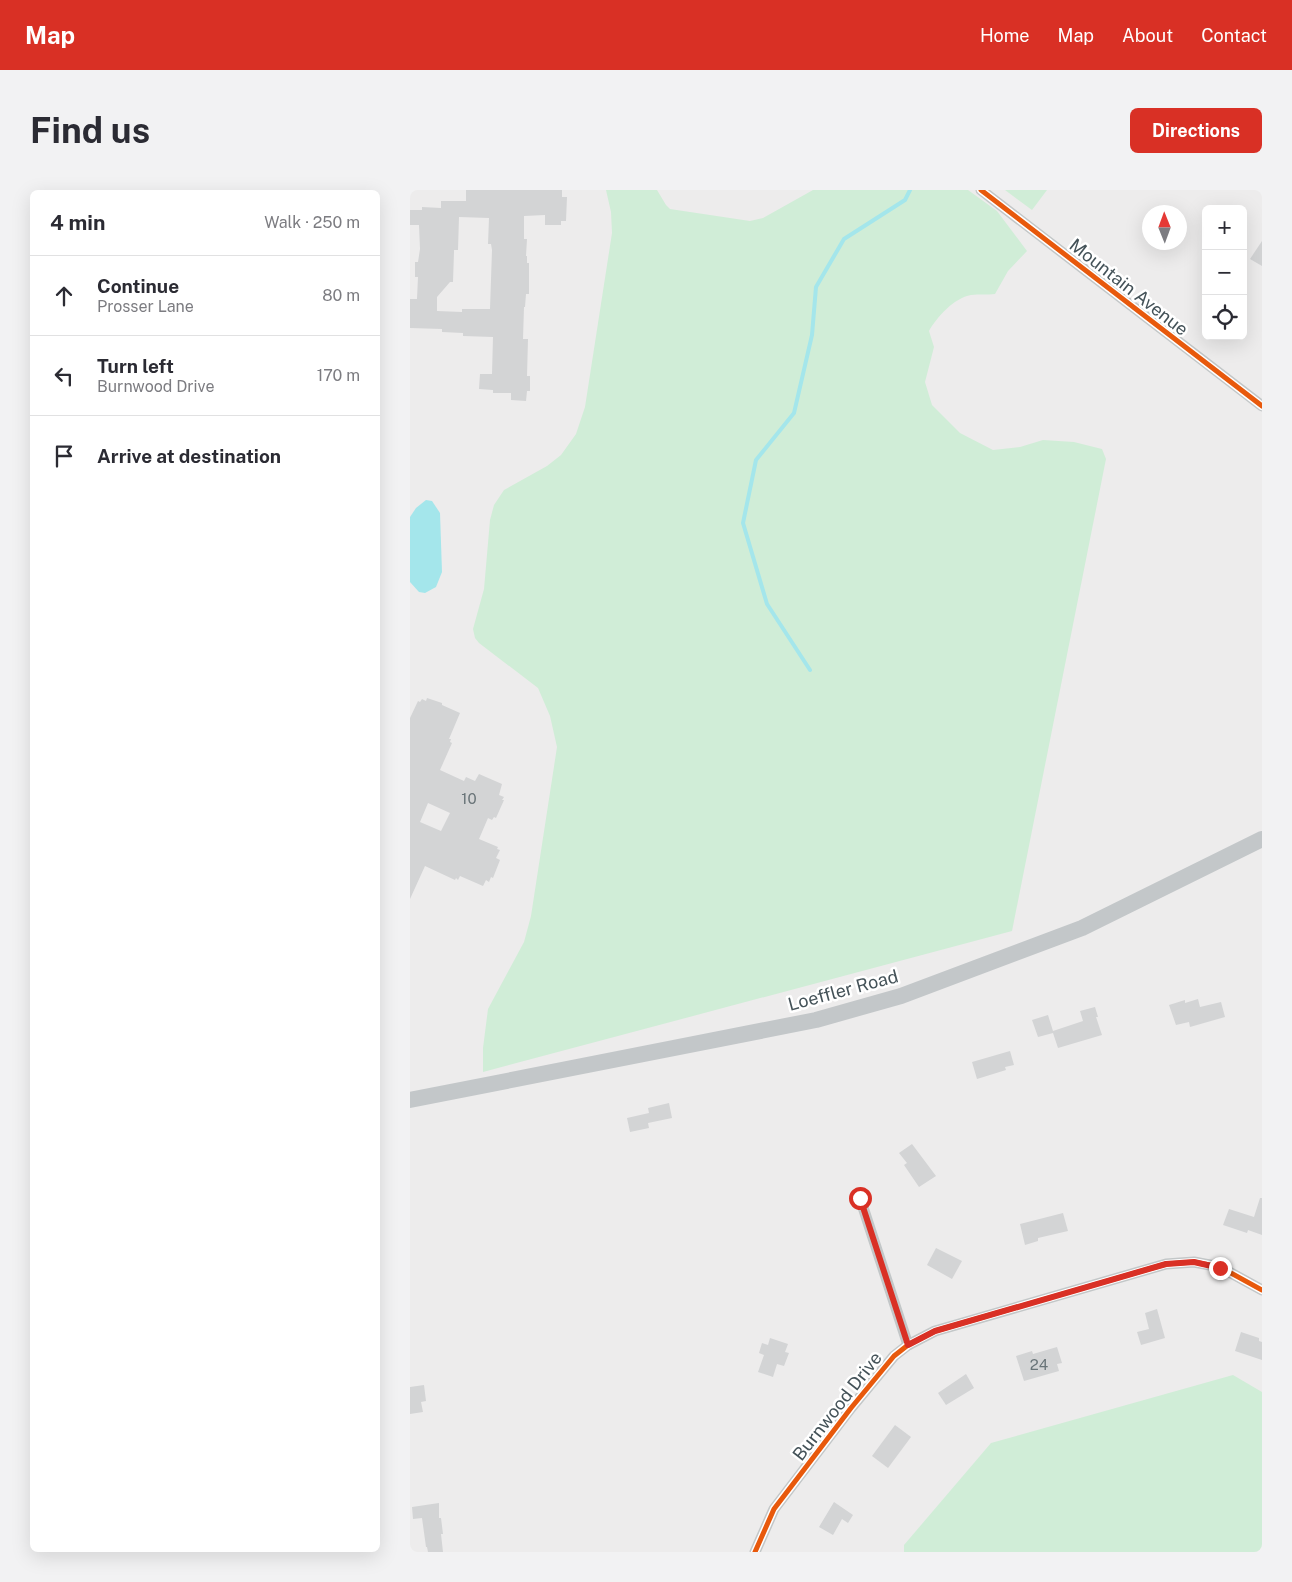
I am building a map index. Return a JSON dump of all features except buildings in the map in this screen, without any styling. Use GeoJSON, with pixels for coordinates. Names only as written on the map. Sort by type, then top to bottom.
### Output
{"type":"FeatureCollection","features":[{"type":"Feature","properties":{"kind":"main road","name":"Loeffler Road"},"geometry":{"type":"LineString","coordinates":[[410,1100],[816,1020],[901,996],[1082,928],[1262,839]]}},
{"type":"Feature","properties":{"kind":"street","name":"Mountain Avenue"},"geometry":{"type":"LineString","coordinates":[[981,190],[1262,406]]}},
{"type":"Feature","properties":{"kind":"street"},"geometry":{"type":"LineString","coordinates":[[860,1198],[908,1345]]}},
{"type":"Feature","properties":{"kind":"street","name":"Burnwood Drive"},"geometry":{"type":"LineString","coordinates":[[755,1552],[774,1509],[851,1408],[894,1356],[908,1345],[935,1331],[1166,1264],[1194,1262],[1220,1268],[1262,1290]]}},
{"type":"Feature","properties":{"kind":"green space"},"geometry":{"type":"Polygon","coordinates":[[[606,190],[657,190],[670,209],[750,221],[763,218],[813,190],[968,190],[997,211],[1027,251],[1008,271],[995,294],[971,295],[958,300],[941,314],[929,331],[934,347],[925,382],[932,405],[960,433],[993,450],[1020,447],[1043,440],[1074,442],[1102,449],[1106,459],[1012,931],[483,1072],[483,1048],[488,1009],[524,942],[531,916],[557,747],[550,716],[538,688],[479,643],[475,638],[473,629],[484,589],[490,520],[494,505],[504,490],[547,466],[561,455],[576,434],[585,407],[612,233],[611,212],[606,190]]]}},
{"type":"Feature","properties":{"kind":"green space"},"geometry":{"type":"Polygon","coordinates":[[[1005,190],[1047,190],[1032,210],[1005,190]]]}},
{"type":"Feature","properties":{"kind":"green space"},"geometry":{"type":"Polygon","coordinates":[[[1233,1375],[1262,1392],[1262,1552],[904,1552],[904,1545],[991,1443],[1233,1375]]]}},
{"type":"Feature","properties":{"kind":"water"},"geometry":{"type":"Polygon","coordinates":[[[426,500],[432,501],[440,513],[442,572],[436,587],[425,593],[419,592],[410,582],[410,517],[416,508],[426,500]]]}},
{"type":"Feature","properties":{"kind":"waterway"},"geometry":{"type":"LineString","coordinates":[[810,670],[767,604],[743,523],[756,460],[794,413],[812,335],[816,287],[844,239],[905,200],[910,190]]}},
{"type":"Feature","properties":{"kind":"cycle path"},"geometry":{"type":"LineString","coordinates":[[981,190],[1262,406]]}},
{"type":"Feature","properties":{"kind":"cycle path"},"geometry":{"type":"LineString","coordinates":[[755,1552],[774,1509],[851,1408],[894,1356],[908,1345],[935,1331],[1166,1264],[1194,1262],[1220,1267],[1262,1290]]}},
{"type":"Feature","properties":{"kind":"route"},"geometry":{"type":"LineString","coordinates":[[860,1198],[908,1345],[935,1331],[1166,1264],[1194,1262],[1220,1268]]}}]}
